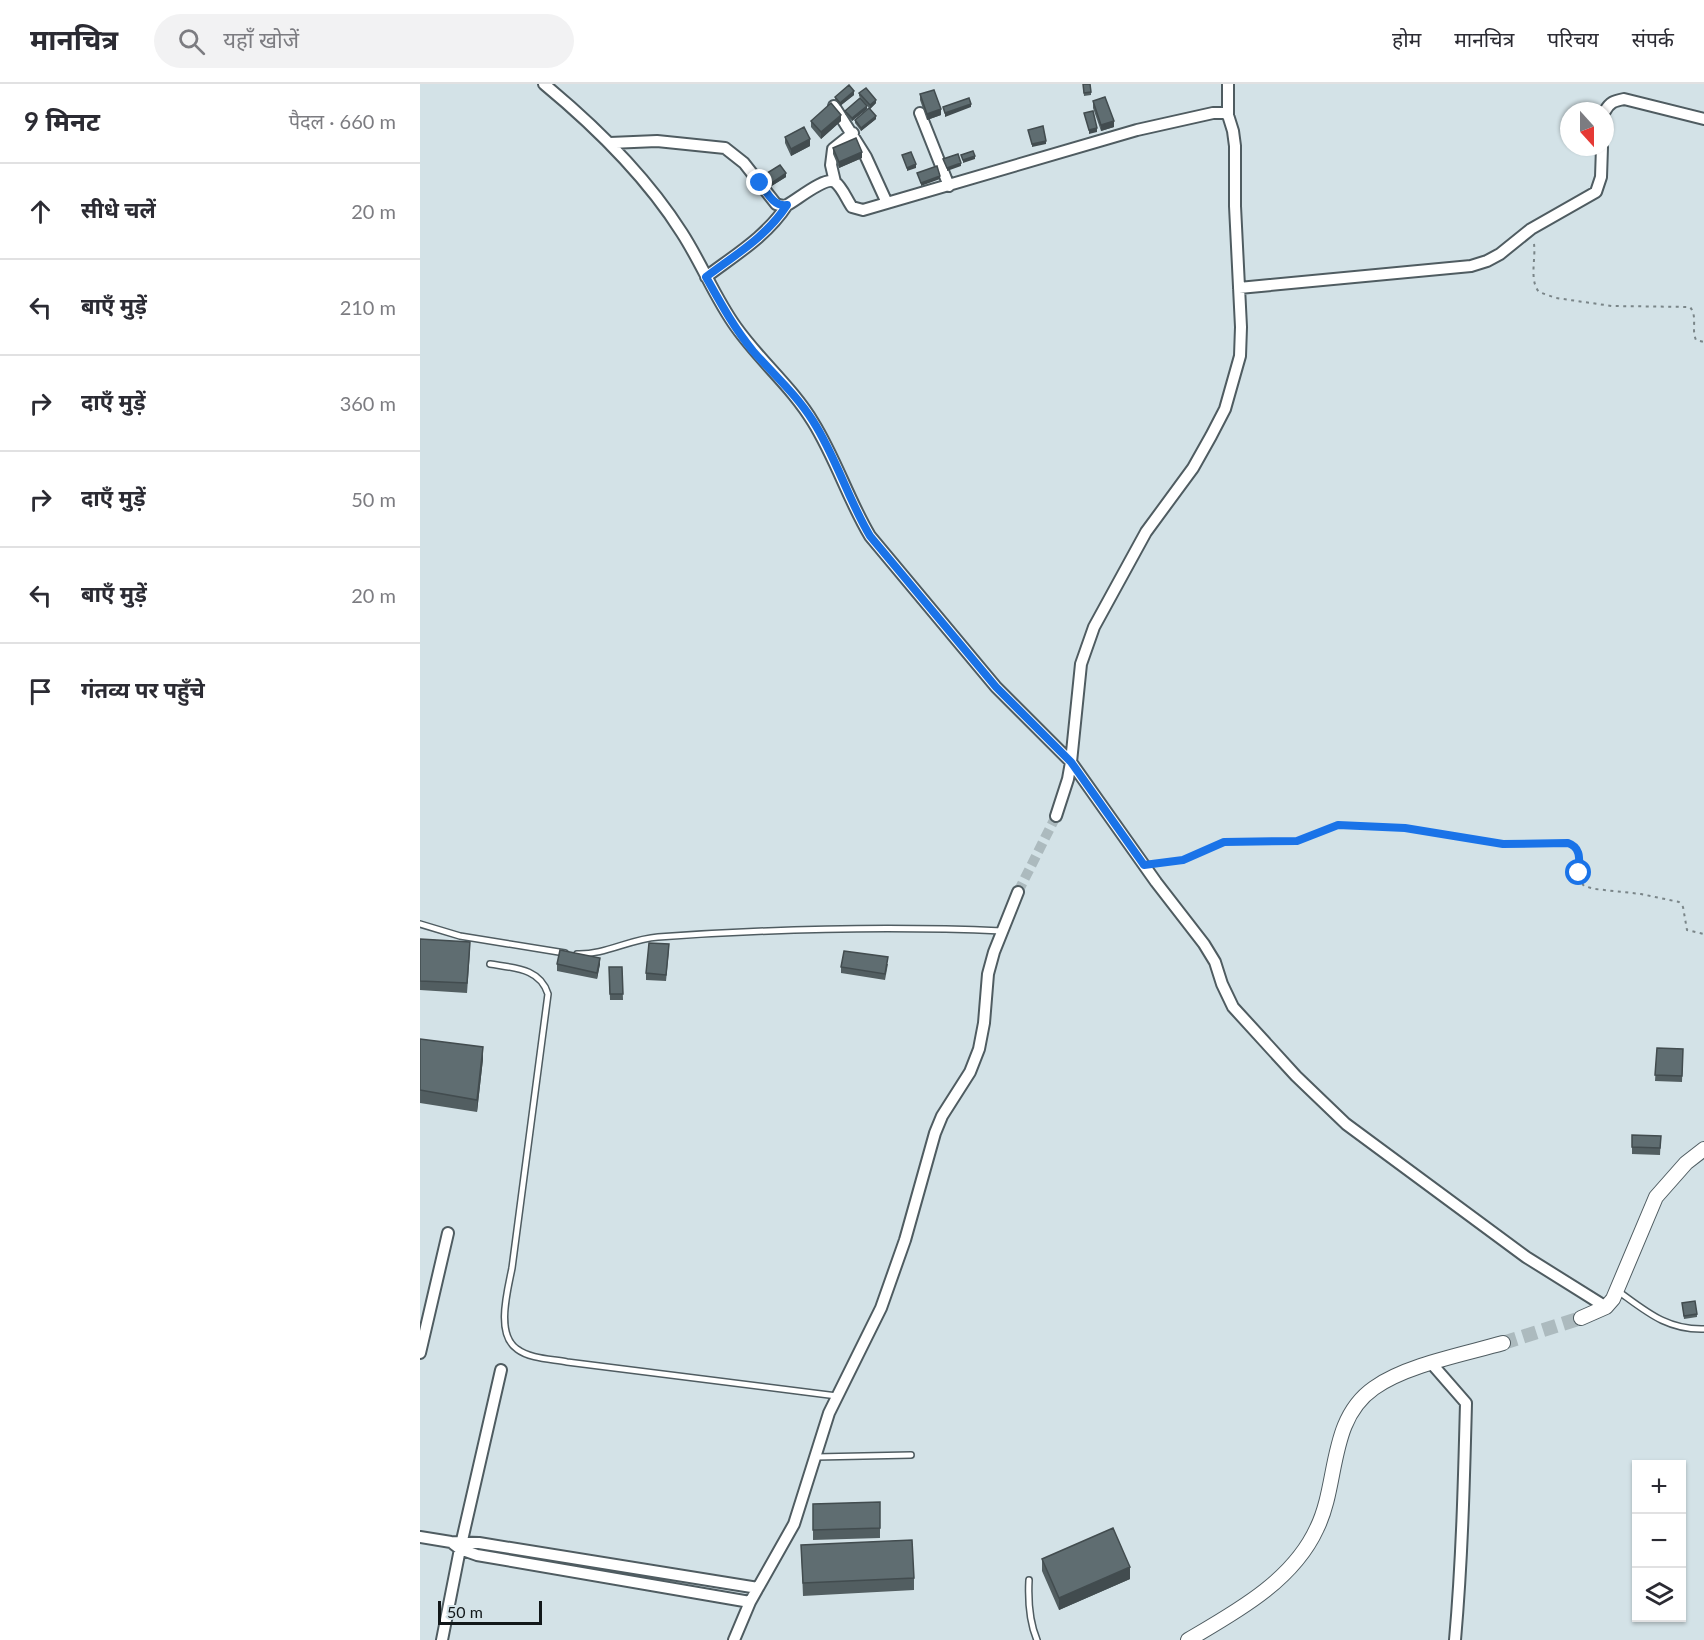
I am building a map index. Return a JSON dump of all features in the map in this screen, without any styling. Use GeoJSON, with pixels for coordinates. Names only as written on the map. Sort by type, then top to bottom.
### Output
{"type":"FeatureCollection","features":[{"type":"Feature","properties":{"kind":"street"},"geometry":{"type":"LineString","coordinates":[[544,84],[610,143],[672,218],[735,326],[752,350],[795,396],[812,420],[870,536],[996,687],[1071,762],[1179,914],[1204,944],[1215,962],[1221,984],[1233,1007],[1320,1101],[1346,1124],[1492,1233],[1557,1278],[1606,1307]]}},
{"type":"Feature","properties":{"kind":"street"},"geometry":{"type":"LineString","coordinates":[[1056,816],[1071,762],[1081,664],[1094,627],[1146,532],[1193,468],[1224,409],[1240,356],[1241,327],[1234,206],[1236,174],[1228,84]]}},
{"type":"Feature","properties":{"kind":"street"},"geometry":{"type":"LineString","coordinates":[[1612,102],[1624,99],[1704,119]]}},
{"type":"Feature","properties":{"kind":"street"},"geometry":{"type":"LineString","coordinates":[[834,106],[853,133],[887,203]]}},
{"type":"Feature","properties":{"kind":"street"},"geometry":{"type":"LineString","coordinates":[[920,113],[949,186]]}},
{"type":"Feature","properties":{"kind":"street"},"geometry":{"type":"LineString","coordinates":[[853,133],[832,149],[831,165],[835,182],[852,207],[857,210],[949,186],[1137,130],[1213,113],[1224,113],[1230,122]]}},
{"type":"Feature","properties":{"kind":"street"},"geometry":{"type":"LineString","coordinates":[[610,143],[657,141],[725,148],[744,163],[776,204],[787,205]]}},
{"type":"Feature","properties":{"kind":"street"},"geometry":{"type":"LineString","coordinates":[[1239,288],[1471,266],[1487,261],[1500,254],[1531,229],[1596,192],[1601,177],[1602,156]]}},
{"type":"Feature","properties":{"kind":"street"},"geometry":{"type":"LineString","coordinates":[[706,277],[756,240],[778,219],[787,205],[822,183],[835,182]]}},
{"type":"Feature","properties":{"kind":"street"},"geometry":{"type":"LineString","coordinates":[[734,1640],[750,1602],[794,1524],[829,1413],[881,1308],[905,1240],[935,1133],[942,1116],[970,1072],[979,1049],[984,1023],[988,974],[1018,892]]}},
{"type":"Feature","properties":{"kind":"street"},"geometry":{"type":"LineString","coordinates":[[1581,1318],[1606,1307],[1618,1291],[1643,1224],[1656,1197],[1674,1175],[1704,1149]]}},
{"type":"Feature","properties":{"kind":"street"},"geometry":{"type":"LineString","coordinates":[[420,1353],[448,1233]]}},
{"type":"Feature","properties":{"kind":"street"},"geometry":{"type":"LineString","coordinates":[[1188,1640],[1266,1590],[1306,1550],[1318,1528],[1325,1507],[1338,1441],[1347,1419],[1358,1402],[1374,1388],[1395,1377],[1503,1343]]}},
{"type":"Feature","properties":{"kind":"street"},"geometry":{"type":"LineString","coordinates":[[1432,1364],[1466,1403],[1462,1551],[1455,1640]]}},
{"type":"Feature","properties":{"kind":"street"},"geometry":{"type":"LineString","coordinates":[[442,1640],[457,1544],[501,1370]]}},
{"type":"Feature","properties":{"kind":"street"},"geometry":{"type":"LineString","coordinates":[[420,1537],[758,1588]]}},
{"type":"Feature","properties":{"kind":"street"},"geometry":{"type":"LineString","coordinates":[[457,1544],[477,1555],[750,1602]]}},
{"type":"Feature","properties":{"kind":"lane"},"geometry":{"type":"LineString","coordinates":[[420,924],[460,936],[508,945],[554,952],[589,954],[654,937],[703,934],[869,929],[1002,931]]}},
{"type":"Feature","properties":{"kind":"lane"},"geometry":{"type":"LineString","coordinates":[[490,964],[522,970],[537,976],[545,984],[548,994],[512,1268],[505,1305],[505,1327],[508,1340],[516,1349],[528,1355],[567,1362],[837,1396]]}},
{"type":"Feature","properties":{"kind":"lane"},"geometry":{"type":"LineString","coordinates":[[1618,1291],[1672,1326],[1683,1329],[1704,1329]]}},
{"type":"Feature","properties":{"kind":"lane"},"geometry":{"type":"LineString","coordinates":[[816,1457],[911,1455]]}},
{"type":"Feature","properties":{"kind":"lane"},"geometry":{"type":"LineString","coordinates":[[1029,1580],[1028,1598],[1036,1640]]}},
{"type":"Feature","properties":{"kind":"path"},"geometry":{"type":"LineString","coordinates":[[1531,229],[1536,255],[1534,283],[1539,292],[1556,298],[1612,306],[1690,307],[1694,314],[1694,336],[1696,340],[1704,342]]}},
{"type":"Feature","properties":{"kind":"path"},"geometry":{"type":"LineString","coordinates":[[1144,865],[1183,860],[1224,842],[1297,841],[1338,825],[1405,828],[1503,844],[1568,843],[1578,850],[1579,879],[1584,886],[1679,902],[1683,907],[1687,930],[1704,934]]}},
{"type":"Feature","properties":{"kind":"building"},"geometry":{"type":"Polygon","coordinates":[[[1083,84],[1090,84],[1091,92],[1084,93],[1083,84]]]}},
{"type":"Feature","properties":{"kind":"building"},"geometry":{"type":"Polygon","coordinates":[[[849,85],[854,91],[840,103],[835,97],[849,85]]]}},
{"type":"Feature","properties":{"kind":"building"},"geometry":{"type":"Polygon","coordinates":[[[866,88],[876,100],[870,105],[859,93],[866,88]]]}},
{"type":"Feature","properties":{"kind":"building"},"geometry":{"type":"Polygon","coordinates":[[[934,90],[941,109],[927,114],[920,94],[934,90]]]}},
{"type":"Feature","properties":{"kind":"building"},"geometry":{"type":"Polygon","coordinates":[[[1105,97],[1114,121],[1101,125],[1093,101],[1105,97]]]}},
{"type":"Feature","properties":{"kind":"building"},"geometry":{"type":"Polygon","coordinates":[[[860,98],[867,106],[852,118],[845,111],[860,98]]]}},
{"type":"Feature","properties":{"kind":"building"},"geometry":{"type":"Polygon","coordinates":[[[969,98],[971,104],[945,113],[943,107],[969,98]]]}},
{"type":"Feature","properties":{"kind":"building"},"geometry":{"type":"Polygon","coordinates":[[[831,103],[841,115],[821,132],[811,121],[831,103]]]}},
{"type":"Feature","properties":{"kind":"building"},"geometry":{"type":"Polygon","coordinates":[[[869,108],[876,116],[861,128],[855,120],[869,108]]]}},
{"type":"Feature","properties":{"kind":"building"},"geometry":{"type":"Polygon","coordinates":[[[1093,111],[1097,128],[1089,130],[1084,113],[1093,111]]]}},
{"type":"Feature","properties":{"kind":"building"},"geometry":{"type":"Polygon","coordinates":[[[1043,126],[1046,141],[1032,144],[1028,130],[1043,126]]]}},
{"type":"Feature","properties":{"kind":"building"},"geometry":{"type":"Polygon","coordinates":[[[804,127],[810,139],[791,149],[785,137],[804,127]]]}},
{"type":"Feature","properties":{"kind":"building"},"geometry":{"type":"Polygon","coordinates":[[[856,138],[862,152],[839,162],[833,148],[856,138]]]}},
{"type":"Feature","properties":{"kind":"building"},"geometry":{"type":"Polygon","coordinates":[[[973,151],[975,156],[963,160],[961,155],[973,151]]]}},
{"type":"Feature","properties":{"kind":"building"},"geometry":{"type":"Polygon","coordinates":[[[911,152],[916,164],[907,168],[902,155],[911,152]]]}},
{"type":"Feature","properties":{"kind":"building"},"geometry":{"type":"Polygon","coordinates":[[[958,154],[961,163],[947,168],[943,159],[958,154]]]}},
{"type":"Feature","properties":{"kind":"building"},"geometry":{"type":"Polygon","coordinates":[[[780,165],[786,173],[770,184],[764,175],[780,165]]]}},
{"type":"Feature","properties":{"kind":"building"},"geometry":{"type":"Polygon","coordinates":[[[937,166],[940,176],[921,183],[917,173],[937,166]]]}},
{"type":"Feature","properties":{"kind":"building"},"geometry":{"type":"Polygon","coordinates":[[[420,939],[470,942],[467,983],[420,981],[420,939]]]}},
{"type":"Feature","properties":{"kind":"building"},"geometry":{"type":"Polygon","coordinates":[[[649,943],[669,944],[666,975],[646,973],[649,943]]]}},
{"type":"Feature","properties":{"kind":"building"},"geometry":{"type":"Polygon","coordinates":[[[560,950],[600,958],[597,973],[557,964],[560,950]]]}},
{"type":"Feature","properties":{"kind":"building"},"geometry":{"type":"Polygon","coordinates":[[[844,951],[888,957],[885,974],[841,967],[844,951]]]}},
{"type":"Feature","properties":{"kind":"building"},"geometry":{"type":"Polygon","coordinates":[[[609,967],[622,967],[623,994],[610,994],[609,967]]]}},
{"type":"Feature","properties":{"kind":"building"},"geometry":{"type":"Polygon","coordinates":[[[420,1039],[483,1047],[477,1100],[420,1090],[420,1039]]]}},
{"type":"Feature","properties":{"kind":"building"},"geometry":{"type":"Polygon","coordinates":[[[1657,1048],[1683,1049],[1682,1076],[1655,1075],[1657,1048]]]}},
{"type":"Feature","properties":{"kind":"building"},"geometry":{"type":"Polygon","coordinates":[[[1632,1135],[1661,1136],[1660,1148],[1632,1147],[1632,1135]]]}},
{"type":"Feature","properties":{"kind":"building"},"geometry":{"type":"Polygon","coordinates":[[[1695,1301],[1697,1314],[1684,1316],[1682,1303],[1695,1301]]]}},
{"type":"Feature","properties":{"kind":"building"},"geometry":{"type":"Polygon","coordinates":[[[880,1502],[880,1528],[813,1530],[813,1504],[880,1502]]]}},
{"type":"Feature","properties":{"kind":"building"},"geometry":{"type":"Polygon","coordinates":[[[1113,1528],[1130,1567],[1059,1598],[1042,1559],[1113,1528]]]}},
{"type":"Feature","properties":{"kind":"building"},"geometry":{"type":"Polygon","coordinates":[[[912,1540],[914,1578],[803,1583],[801,1545],[912,1540]]]}},
{"type":"Feature","properties":{"kind":"tunnel"},"geometry":{"type":"LineString","coordinates":[[1018,892],[1056,816]]}},
{"type":"Feature","properties":{"kind":"tunnel"},"geometry":{"type":"LineString","coordinates":[[1503,1343],[1581,1318]]}},
{"type":"Feature","properties":{"kind":"route"},"geometry":{"type":"LineString","coordinates":[[760,183],[776,204],[787,205],[770,228],[706,277],[752,350],[795,396],[812,420],[824,439],[858,515],[870,536],[996,687],[1071,762],[1144,865],[1183,860],[1224,842],[1297,841],[1328,828],[1349,825],[1405,828],[1490,843],[1568,843],[1578,850],[1579,873]]}}]}
